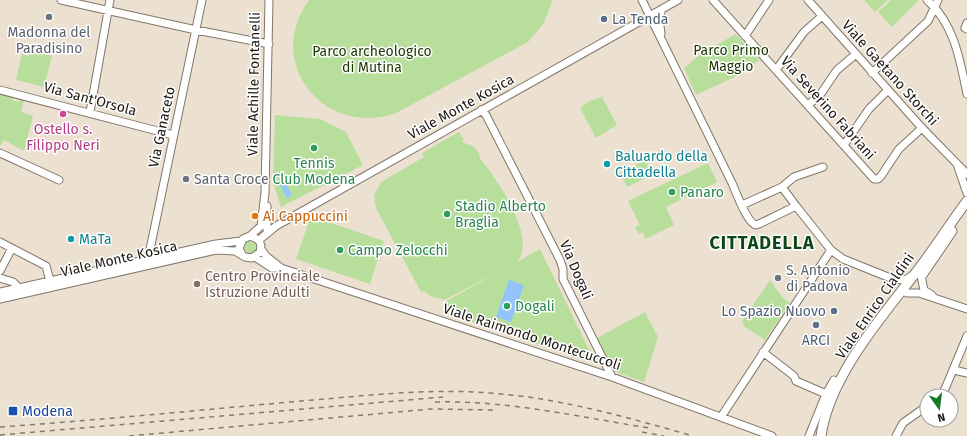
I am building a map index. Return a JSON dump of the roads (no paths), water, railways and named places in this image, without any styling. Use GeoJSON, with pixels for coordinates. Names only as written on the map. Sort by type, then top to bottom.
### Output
{"type":"FeatureCollection","features":[{"type":"Feature","properties":{"kind":"main road","name":"Viale Enrico Cialdini"},"geometry":{"type":"LineString","coordinates":[[918,275],[967,201]]}},
{"type":"Feature","properties":{"kind":"main road","name":"Viale Enrico Cialdini"},"geometry":{"type":"LineString","coordinates":[[821,436],[822,426],[842,378],[903,293],[967,211]]}},
{"type":"Feature","properties":{"kind":"main road","name":"Viale Enrico Cialdini"},"geometry":{"type":"LineString","coordinates":[[826,436],[835,406],[847,380],[874,332]]}},
{"type":"Feature","properties":{"kind":"street"},"geometry":{"type":"LineString","coordinates":[[61,0],[196,30],[269,44]]}},
{"type":"Feature","properties":{"kind":"street"},"geometry":{"type":"LineString","coordinates":[[90,112],[110,0]]}},
{"type":"Feature","properties":{"kind":"street","name":"Via Ganaceto"},"geometry":{"type":"LineString","coordinates":[[148,259],[202,0]]}},
{"type":"Feature","properties":{"kind":"street","name":"Viale Achille Fontanelli"},"geometry":{"type":"LineString","coordinates":[[250,236],[261,226],[265,193],[269,0]]}},
{"type":"Feature","properties":{"kind":"street"},"geometry":{"type":"LineString","coordinates":[[642,0],[751,223],[756,225],[796,206]]}},
{"type":"Feature","properties":{"kind":"street","name":"Viale Monte Kosica"},"geometry":{"type":"LineString","coordinates":[[259,240],[267,231],[678,0]]}},
{"type":"Feature","properties":{"kind":"street","name":"Via Severino Fabriani"},"geometry":{"type":"LineString","coordinates":[[713,0],[876,180],[884,173],[899,149],[922,128]]}},
{"type":"Feature","properties":{"kind":"street"},"geometry":{"type":"LineString","coordinates":[[745,36],[769,0]]}},
{"type":"Feature","properties":{"kind":"street","name":"Viale Gaetano Storchi"},"geometry":{"type":"LineString","coordinates":[[808,0],[922,128],[967,174]]}},
{"type":"Feature","properties":{"kind":"street"},"geometry":{"type":"LineString","coordinates":[[927,0],[936,3],[946,20],[959,57],[967,94]]}},
{"type":"Feature","properties":{"kind":"street"},"geometry":{"type":"LineString","coordinates":[[872,73],[928,21],[936,3]]}},
{"type":"Feature","properties":{"kind":"street"},"geometry":{"type":"LineString","coordinates":[[662,9],[659,22],[662,41]]}},
{"type":"Feature","properties":{"kind":"street"},"geometry":{"type":"LineString","coordinates":[[776,70],[804,32],[822,16]]}},
{"type":"Feature","properties":{"kind":"street"},"geometry":{"type":"LineString","coordinates":[[967,22],[965,28],[967,29]]}},
{"type":"Feature","properties":{"kind":"street"},"geometry":{"type":"LineString","coordinates":[[808,105],[820,95],[836,70],[856,54]]}},
{"type":"Feature","properties":{"kind":"street","name":"Via Sant'Orsola"},"geometry":{"type":"LineString","coordinates":[[0,90],[90,112],[174,135]]}},
{"type":"Feature","properties":{"kind":"street"},"geometry":{"type":"LineString","coordinates":[[844,145],[869,109],[888,90]]}},
{"type":"Feature","properties":{"kind":"street","name":"Via Dogali"},"geometry":{"type":"LineString","coordinates":[[481,110],[486,115],[487,120],[560,260],[563,269],[562,279],[612,378]]}},
{"type":"Feature","properties":{"kind":"street"},"geometry":{"type":"LineString","coordinates":[[0,153],[59,180]]}},
{"type":"Feature","properties":{"kind":"street","name":"Viale Gaetano Storchi"},"geometry":{"type":"LineString","coordinates":[[955,162],[964,179],[967,193]]}},
{"type":"Feature","properties":{"kind":"street"},"geometry":{"type":"LineString","coordinates":[[742,205],[782,187],[794,177],[824,167]]}},
{"type":"Feature","properties":{"kind":"street"},"geometry":{"type":"LineString","coordinates":[[782,187],[831,250],[847,261],[893,279],[905,280],[918,275],[924,290],[936,298]]}},
{"type":"Feature","properties":{"kind":"street","name":"Viale Achille Fontanelli"},"geometry":{"type":"LineString","coordinates":[[265,193],[268,215],[267,231]]}},
{"type":"Feature","properties":{"kind":"street"},"geometry":{"type":"LineString","coordinates":[[250,236],[259,240],[261,249],[255,257]]}},
{"type":"Feature","properties":{"kind":"street","name":"Viale Monte Kosica"},"geometry":{"type":"LineString","coordinates":[[0,292],[216,244],[241,241],[250,236]]}},
{"type":"Feature","properties":{"kind":"street"},"geometry":{"type":"LineString","coordinates":[[241,241],[239,248],[242,255]]}},
{"type":"Feature","properties":{"kind":"street"},"geometry":{"type":"LineString","coordinates":[[0,242],[46,266],[50,281]]}},
{"type":"Feature","properties":{"kind":"street"},"geometry":{"type":"LineString","coordinates":[[0,271],[12,248]]}},
{"type":"Feature","properties":{"kind":"street","name":"Viale Raimondo Montecuccoli"},"geometry":{"type":"LineString","coordinates":[[261,249],[266,256],[281,268]]}},
{"type":"Feature","properties":{"kind":"street","name":"Viale Monte Kosica"},"geometry":{"type":"LineString","coordinates":[[0,299],[216,250],[235,251],[248,258],[255,257]]}},
{"type":"Feature","properties":{"kind":"street"},"geometry":{"type":"LineString","coordinates":[[720,417],[831,250]]}},
{"type":"Feature","properties":{"kind":"street","name":"Viale Raimondo Montecuccoli"},"geometry":{"type":"LineString","coordinates":[[255,257],[272,268],[281,268],[612,378],[772,436]]}},
{"type":"Feature","properties":{"kind":"street"},"geometry":{"type":"LineString","coordinates":[[0,278],[13,282],[18,287]]}},
{"type":"Feature","properties":{"kind":"street"},"geometry":{"type":"LineString","coordinates":[[893,279],[903,293],[913,292],[967,309]]}},
{"type":"Feature","properties":{"kind":"street"},"geometry":{"type":"LineString","coordinates":[[945,388],[967,336]]}},
{"type":"Feature","properties":{"kind":"street"},"geometry":{"type":"LineString","coordinates":[[764,352],[794,376],[796,382],[826,394]]}},
{"type":"Feature","properties":{"kind":"street"},"geometry":{"type":"LineString","coordinates":[[954,370],[967,373]]}},
{"type":"Feature","properties":{"kind":"street"},"geometry":{"type":"LineString","coordinates":[[809,436],[826,394],[834,380]]}},
{"type":"Feature","properties":{"kind":"street"},"geometry":{"type":"LineString","coordinates":[[896,436],[903,423],[919,412]]}},
{"type":"Feature","properties":{"kind":"water"},"geometry":{"type":"Polygon","coordinates":[[[284,180],[292,195],[287,198],[279,183],[284,180]]]}},
{"type":"Feature","properties":{"kind":"water"},"geometry":{"type":"Polygon","coordinates":[[[509,280],[524,285],[511,322],[496,317],[509,280]]]}},
{"type":"Feature","properties":{"kind":"railway"},"geometry":{"type":"LineString","coordinates":[[0,427],[372,395],[443,391],[490,393],[542,399],[618,415],[693,436]]}},
{"type":"Feature","properties":{"kind":"railway"},"geometry":{"type":"LineString","coordinates":[[0,435],[443,397]]}},
{"type":"Feature","properties":{"kind":"railway"},"geometry":{"type":"LineString","coordinates":[[435,402],[462,402],[516,406],[649,428]]}},
{"type":"Feature","properties":{"kind":"railway"},"geometry":{"type":"LineString","coordinates":[[129,436],[431,409],[494,410]]}},
{"type":"Feature","properties":{"kind":"railway"},"geometry":{"type":"LineString","coordinates":[[642,432],[664,436]]}},
{"type":"Feature","properties":{"kind":"place","name":"Madonna del Paradisino"},"geometry":{"type":"Point","coordinates":[49,17]}},
{"type":"Feature","properties":{"kind":"place","name":"La Tenda"},"geometry":{"type":"Point","coordinates":[604,19]}},
{"type":"Feature","properties":{"kind":"place","name":"Ostello s. Filippo Neri"},"geometry":{"type":"Point","coordinates":[63,114]}},
{"type":"Feature","properties":{"kind":"place","name":"Tennis Club Modena"},"geometry":{"type":"Point","coordinates":[314,148]}},
{"type":"Feature","properties":{"kind":"place","name":"Baluardo della Cittadella"},"geometry":{"type":"Point","coordinates":[607,164]}},
{"type":"Feature","properties":{"kind":"place","name":"Santa Croce"},"geometry":{"type":"Point","coordinates":[186,179]}},
{"type":"Feature","properties":{"kind":"place","name":"Panaro"},"geometry":{"type":"Point","coordinates":[672,192]}},
{"type":"Feature","properties":{"kind":"place","name":"Stadio Alberto Braglia"},"geometry":{"type":"Point","coordinates":[447,214]}},
{"type":"Feature","properties":{"kind":"place","name":"Ai Cappuccini"},"geometry":{"type":"Point","coordinates":[255,216]}},
{"type":"Feature","properties":{"kind":"place","name":"MaTa"},"geometry":{"type":"Point","coordinates":[71,239]}},
{"type":"Feature","properties":{"kind":"place","name":"Campo Zelocchi"},"geometry":{"type":"Point","coordinates":[340,250]}},
{"type":"Feature","properties":{"kind":"place","name":"S. Antonio di Padova"},"geometry":{"type":"Point","coordinates":[778,278]}},
{"type":"Feature","properties":{"kind":"place","name":"Centro Provinciale Istruzione Adulti"},"geometry":{"type":"Point","coordinates":[197,284]}},
{"type":"Feature","properties":{"kind":"place","name":"Dogali"},"geometry":{"type":"Point","coordinates":[507,306]}},
{"type":"Feature","properties":{"kind":"place","name":"Lo Spazio Nuovo"},"geometry":{"type":"Point","coordinates":[834,311]}},
{"type":"Feature","properties":{"kind":"place","name":"ARCI"},"geometry":{"type":"Point","coordinates":[816,325]}},
{"type":"Feature","properties":{"kind":"place","name":"Modena"},"geometry":{"type":"Point","coordinates":[13,411]}},
{"type":"Feature","properties":{"kind":"district","name":"CITTADELLA"},"geometry":{"type":"Point","coordinates":[762,243]}},
{"type":"Feature","properties":{"kind":"park label","name":"Parco Primo Maggio"},"geometry":{"type":"Point","coordinates":[731,58]}},
{"type":"Feature","properties":{"kind":"park label","name":"Parco archeologico di Mutina"},"geometry":{"type":"Point","coordinates":[372,60]}}]}
